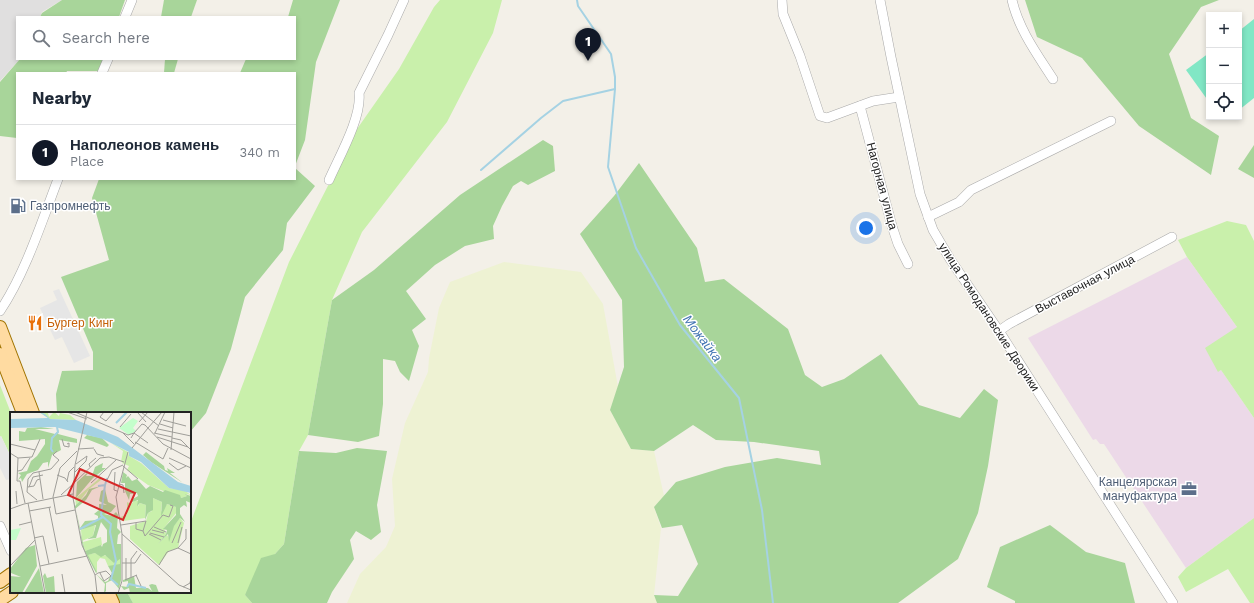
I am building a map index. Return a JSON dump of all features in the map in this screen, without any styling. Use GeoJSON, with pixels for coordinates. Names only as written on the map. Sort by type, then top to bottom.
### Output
{"type":"FeatureCollection","features":[{"type":"Feature","properties":{"kind":"main road"},"geometry":{"type":"LineString","coordinates":[[0,327],[33,412]]}},
{"type":"Feature","properties":{"kind":"main road"},"geometry":{"type":"LineString","coordinates":[[1,359],[23,412]]}},
{"type":"Feature","properties":{"kind":"main road"},"geometry":{"type":"LineString","coordinates":[[0,600],[10,593]]}},
{"type":"Feature","properties":{"kind":"main road"},"geometry":{"type":"LineString","coordinates":[[98,593],[103,603]]}},
{"type":"Feature","properties":{"kind":"main road"},"geometry":{"type":"LineString","coordinates":[[108,593],[113,603]]}},
{"type":"Feature","properties":{"kind":"street"},"geometry":{"type":"LineString","coordinates":[[125,16],[132,0]]}},
{"type":"Feature","properties":{"kind":"street"},"geometry":{"type":"LineString","coordinates":[[329,180],[357,114],[360,100],[359,93],[404,0]]}},
{"type":"Feature","properties":{"kind":"street"},"geometry":{"type":"LineString","coordinates":[[782,0],[783,14],[800,56],[820,116],[827,118],[873,101],[899,97]]}},
{"type":"Feature","properties":{"kind":"street","name":"улица Ромодановские Дворики"},"geometry":{"type":"LineString","coordinates":[[880,0],[920,194],[933,230],[950,260],[999,331],[1173,603]]}},
{"type":"Feature","properties":{"kind":"street"},"geometry":{"type":"LineString","coordinates":[[1012,0],[1015,15],[1026,38],[1053,79]]}},
{"type":"Feature","properties":{"kind":"street"},"geometry":{"type":"LineString","coordinates":[[102,72],[108,60]]}},
{"type":"Feature","properties":{"kind":"street","name":"Нагорная улица"},"geometry":{"type":"LineString","coordinates":[[860,106],[892,226],[898,244],[908,264]]}},
{"type":"Feature","properties":{"kind":"street"},"geometry":{"type":"LineString","coordinates":[[928,217],[959,202],[971,190],[1112,121]]}},
{"type":"Feature","properties":{"kind":"street"},"geometry":{"type":"LineString","coordinates":[[0,311],[11,293],[23,267],[58,180]]}},
{"type":"Feature","properties":{"kind":"street","name":"Выставочная улица"},"geometry":{"type":"LineString","coordinates":[[999,331],[1009,324],[1172,238]]}},
{"type":"Feature","properties":{"kind":"street"},"geometry":{"type":"LineString","coordinates":[[0,297],[11,293]]}},
{"type":"Feature","properties":{"kind":"street"},"geometry":{"type":"LineString","coordinates":[[0,526],[10,549]]}},
{"type":"Feature","properties":{"kind":"shaded area"},"geometry":{"type":"Polygon","coordinates":[[[0,0],[62,0],[42,12],[40,16],[16,16],[16,60],[19,60],[0,81],[0,0]]]}},
{"type":"Feature","properties":{"kind":"shaded area"},"geometry":{"type":"Polygon","coordinates":[[[1187,257],[1237,327],[1218,372],[1221,370],[1254,418],[1254,518],[1186,568],[1104,444],[1100,444],[1096,439],[1093,440],[1028,338],[1187,257]]]}},
{"type":"Feature","properties":{"kind":"shaded area"},"geometry":{"type":"Polygon","coordinates":[[[59,289],[90,356],[74,363],[62,337],[55,340],[40,308],[57,300],[53,291],[59,289]]]}},
{"type":"Feature","properties":{"kind":"shaded area"},"geometry":{"type":"Polygon","coordinates":[[[1,436],[10,455],[10,479],[6,480],[0,468],[1,436]]]}},
{"type":"Feature","properties":{"kind":"green space"},"geometry":{"type":"Polygon","coordinates":[[[62,0],[125,0],[119,16],[40,16],[42,13],[62,0]]]}},
{"type":"Feature","properties":{"kind":"green space"},"geometry":{"type":"Polygon","coordinates":[[[164,0],[197,0],[191,16],[161,16],[164,0]]]}},
{"type":"Feature","properties":{"kind":"green space"},"geometry":{"type":"Polygon","coordinates":[[[293,0],[340,0],[316,62],[305,140],[296,163],[296,72],[240,72],[246,60],[296,60],[296,16],[288,16],[293,0]]]}},
{"type":"Feature","properties":{"kind":"green space"},"geometry":{"type":"Polygon","coordinates":[[[440,0],[502,0],[493,33],[447,122],[362,232],[332,300],[308,435],[299,451],[284,544],[245,595],[252,603],[133,603],[128,593],[191,593],[191,521],[289,262],[357,129],[399,69],[434,7],[440,0]]]}},
{"type":"Feature","properties":{"kind":"green space"},"geometry":{"type":"Polygon","coordinates":[[[1025,0],[1219,0],[1201,7],[1169,54],[1191,118],[1219,136],[1211,175],[1139,126],[1082,58],[1037,37],[1025,0]]]}},
{"type":"Feature","properties":{"kind":"green space"},"geometry":{"type":"Polygon","coordinates":[[[1254,19],[1254,98],[1242,108],[1242,48],[1242,29],[1254,19]]]}},
{"type":"Feature","properties":{"kind":"green space"},"geometry":{"type":"Polygon","coordinates":[[[1206,55],[1206,98],[1186,70],[1206,55]]]}},
{"type":"Feature","properties":{"kind":"green space"},"geometry":{"type":"Polygon","coordinates":[[[19,60],[105,60],[100,71],[16,72],[16,138],[0,136],[0,82],[19,60]]]}},
{"type":"Feature","properties":{"kind":"green space"},"geometry":{"type":"Polygon","coordinates":[[[165,60],[178,60],[174,72],[164,72],[165,60]]]}},
{"type":"Feature","properties":{"kind":"green space"},"geometry":{"type":"Polygon","coordinates":[[[543,140],[553,146],[555,171],[528,185],[521,181],[513,186],[493,226],[494,239],[465,246],[435,265],[406,291],[426,319],[412,330],[419,346],[409,381],[400,372],[395,361],[383,359],[383,404],[379,436],[358,442],[308,435],[332,300],[374,270],[460,195],[543,140]]]}},
{"type":"Feature","properties":{"kind":"green space"},"geometry":{"type":"Polygon","coordinates":[[[1254,145],[1254,178],[1238,169],[1254,145]]]}},
{"type":"Feature","properties":{"kind":"green space"},"geometry":{"type":"Polygon","coordinates":[[[639,163],[697,248],[705,282],[724,279],[788,329],[805,375],[822,387],[844,379],[881,354],[919,405],[960,418],[984,389],[998,400],[988,466],[978,513],[958,559],[898,603],[657,603],[654,595],[678,596],[698,564],[682,525],[662,528],[654,507],[676,482],[725,467],[777,458],[821,465],[819,451],[754,442],[716,440],[693,425],[654,451],[631,449],[610,410],[624,367],[622,300],[580,234],[614,196],[639,163]]]}},
{"type":"Feature","properties":{"kind":"green space"},"geometry":{"type":"Polygon","coordinates":[[[296,169],[315,186],[287,223],[283,250],[245,297],[231,349],[206,413],[191,431],[191,412],[57,412],[56,394],[62,371],[93,370],[93,352],[61,277],[109,260],[92,198],[99,180],[296,180],[296,169]]]}},
{"type":"Feature","properties":{"kind":"green space"},"geometry":{"type":"Polygon","coordinates":[[[1227,221],[1246,225],[1254,241],[1254,418],[1221,370],[1218,372],[1205,348],[1237,327],[1187,257],[1178,240],[1227,221]]]}},
{"type":"Feature","properties":{"kind":"green space"},"geometry":{"type":"Polygon","coordinates":[[[504,262],[581,272],[603,304],[618,387],[610,410],[631,449],[654,451],[664,496],[654,507],[661,528],[654,595],[657,603],[347,603],[360,574],[386,547],[395,526],[392,479],[405,423],[428,372],[429,358],[439,308],[450,282],[504,262]]]}},
{"type":"Feature","properties":{"kind":"green space"},"geometry":{"type":"Polygon","coordinates":[[[0,385],[11,412],[10,455],[1,436],[0,437],[0,385]]]}},
{"type":"Feature","properties":{"kind":"green space"},"geometry":{"type":"Polygon","coordinates":[[[357,448],[387,451],[377,505],[381,532],[371,540],[356,531],[350,540],[354,559],[332,592],[327,603],[252,603],[245,595],[261,558],[275,554],[284,544],[299,451],[336,453],[357,448]]]}},
{"type":"Feature","properties":{"kind":"green space"},"geometry":{"type":"Polygon","coordinates":[[[1254,518],[1254,603],[1250,603],[1228,569],[1186,592],[1178,577],[1186,568],[1254,518]]]}},
{"type":"Feature","properties":{"kind":"green space"},"geometry":{"type":"Polygon","coordinates":[[[1050,525],[1086,552],[1125,563],[1135,603],[1015,603],[1015,601],[987,587],[1000,547],[1050,525]]]}},
{"type":"Feature","properties":{"kind":"green space"},"geometry":{"type":"Polygon","coordinates":[[[115,593],[128,593],[133,603],[120,603],[115,593]]]}},
{"type":"Feature","properties":{"kind":"waterway"},"geometry":{"type":"LineString","coordinates":[[481,170],[563,101],[615,89],[615,77],[611,54],[578,6],[577,0]]}},
{"type":"Feature","properties":{"kind":"waterway","name":"Можайка"},"geometry":{"type":"LineString","coordinates":[[615,89],[608,167],[636,248],[680,325],[739,398],[762,510],[773,603]]}},
{"type":"Feature","properties":{"kind":"place","name":"Наполеонов камень"},"geometry":{"type":"Point","coordinates":[588,61]}},
{"type":"Feature","properties":{"kind":"place","name":"Газпромнефть"},"geometry":{"type":"Point","coordinates":[18,206]}},
{"type":"Feature","properties":{"kind":"place","name":"Бургер Кинг"},"geometry":{"type":"Point","coordinates":[35,323]}},
{"type":"Feature","properties":{"kind":"place","name":"Канцелярская мануфактура"},"geometry":{"type":"Point","coordinates":[1189,489]}}]}
